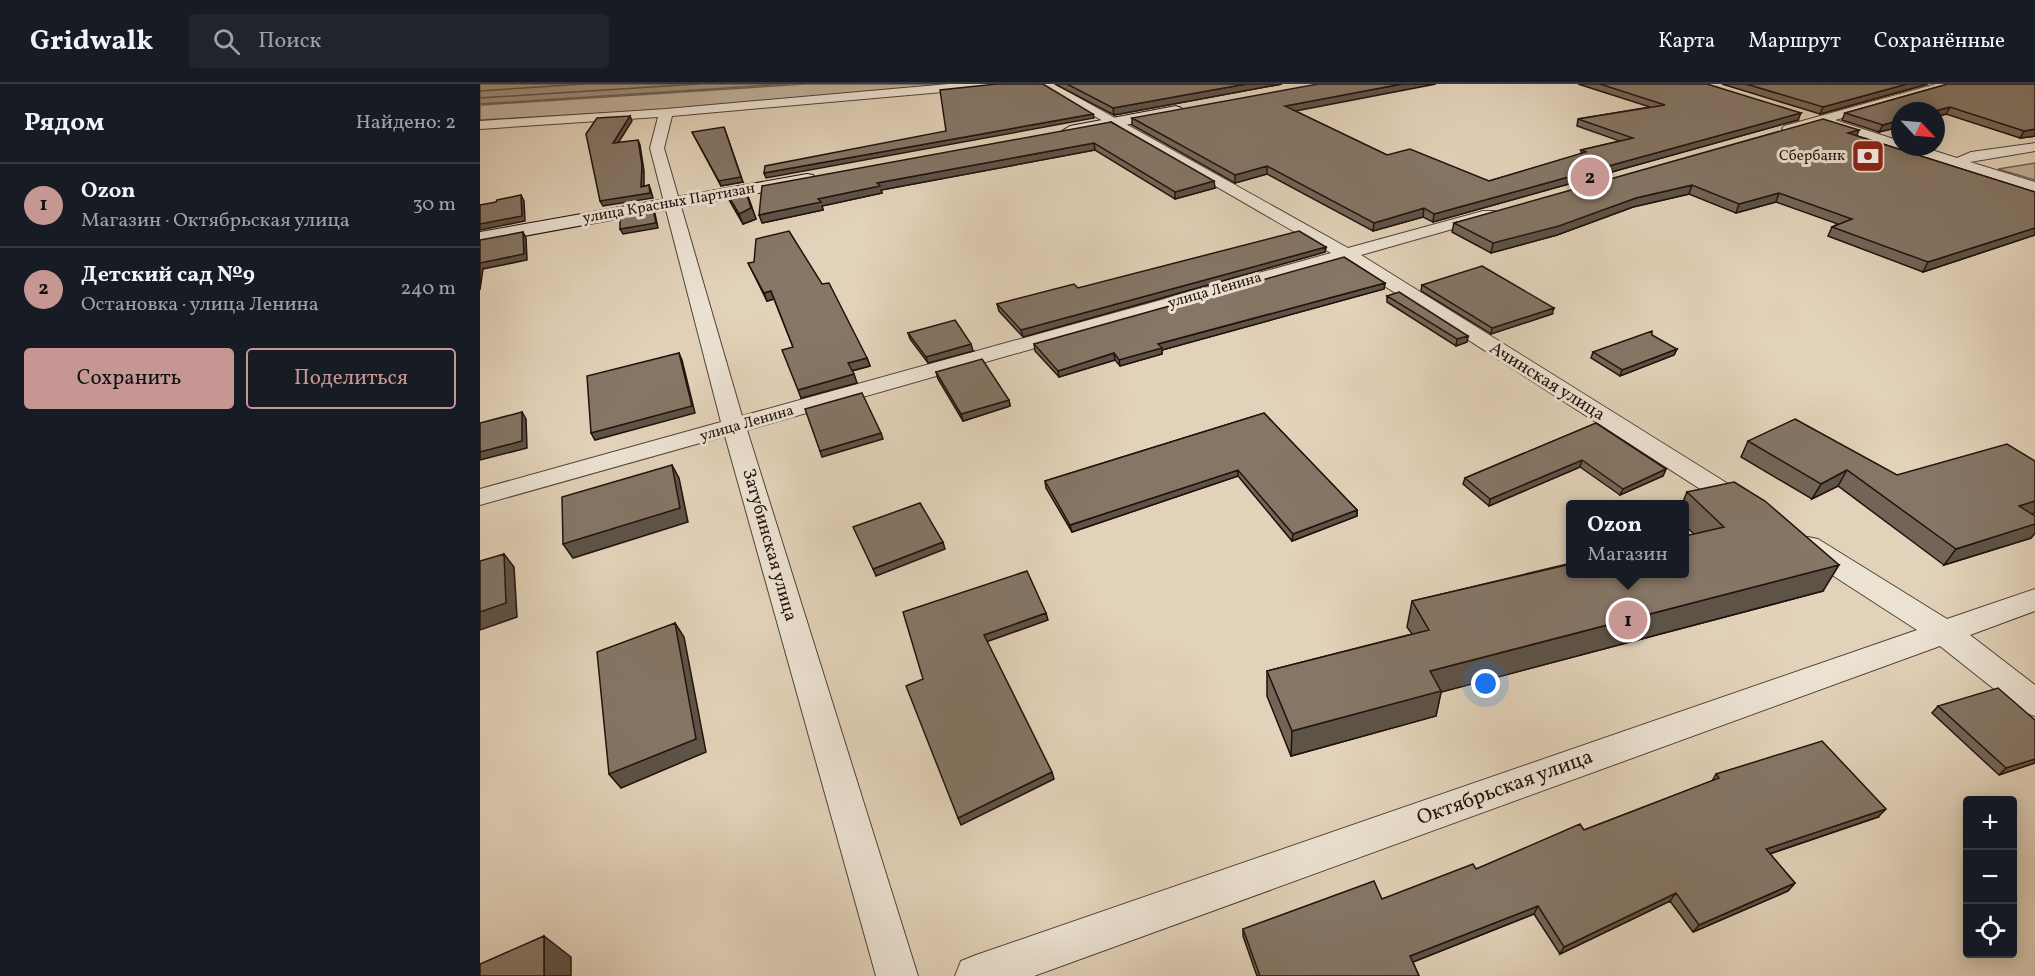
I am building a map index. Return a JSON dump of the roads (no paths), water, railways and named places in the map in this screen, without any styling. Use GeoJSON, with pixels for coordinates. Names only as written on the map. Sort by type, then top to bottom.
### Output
{"type":"FeatureCollection","features":[{"type":"Feature","properties":{"kind":"main road"},"geometry":{"type":"LineString","coordinates":[[1056,133],[1194,108]]}},
{"type":"Feature","properties":{"kind":"main road","name":"улица Красных Партизан"},"geometry":{"type":"LineString","coordinates":[[480,238],[823,176]]}},
{"type":"Feature","properties":{"kind":"street"},"geometry":{"type":"LineString","coordinates":[[480,125],[666,113],[988,84]]}},
{"type":"Feature","properties":{"kind":"street","name":"Ачинская улица"},"geometry":{"type":"LineString","coordinates":[[1045,84],[1346,254],[1761,517]]}},
{"type":"Feature","properties":{"kind":"street"},"geometry":{"type":"LineString","coordinates":[[1776,133],[1949,84]]}},
{"type":"Feature","properties":{"kind":"street","name":"Затубинская улица"},"geometry":{"type":"LineString","coordinates":[[666,113],[657,148],[671,203],[734,427],[897,976]]}},
{"type":"Feature","properties":{"kind":"street"},"geometry":{"type":"LineString","coordinates":[[1800,113],[1891,142]]}},
{"type":"Feature","properties":{"kind":"street"},"geometry":{"type":"LineString","coordinates":[[1957,163],[1971,156],[2035,147]]}},
{"type":"Feature","properties":{"kind":"street"},"geometry":{"type":"LineString","coordinates":[[1936,156],[2035,187]]}},
{"type":"Feature","properties":{"kind":"street","name":"улица Ленина"},"geometry":{"type":"LineString","coordinates":[[480,497],[1504,210]]}},
{"type":"Feature","properties":{"kind":"street"},"geometry":{"type":"LineString","coordinates":[[1792,536],[1944,632],[2035,703]]}},
{"type":"Feature","properties":{"kind":"street","name":"Октябрьская улица"},"geometry":{"type":"LineString","coordinates":[[976,976],[2035,600]]}},
{"type":"Feature","properties":{"kind":"water"},"geometry":{"type":"Polygon","coordinates":[[[480,84],[789,84],[480,104],[480,84]]]}},
{"type":"Feature","properties":{"kind":"place","name":"Сбербанк"},"geometry":{"type":"Point","coordinates":[1868,156]}},
{"type":"Feature","properties":{"kind":"place","name":"Детский сад №9"},"geometry":{"type":"Point","coordinates":[1590,177]}},
{"type":"Feature","properties":{"kind":"place","name":"Ozon"},"geometry":{"type":"Point","coordinates":[1628,620]}}]}
